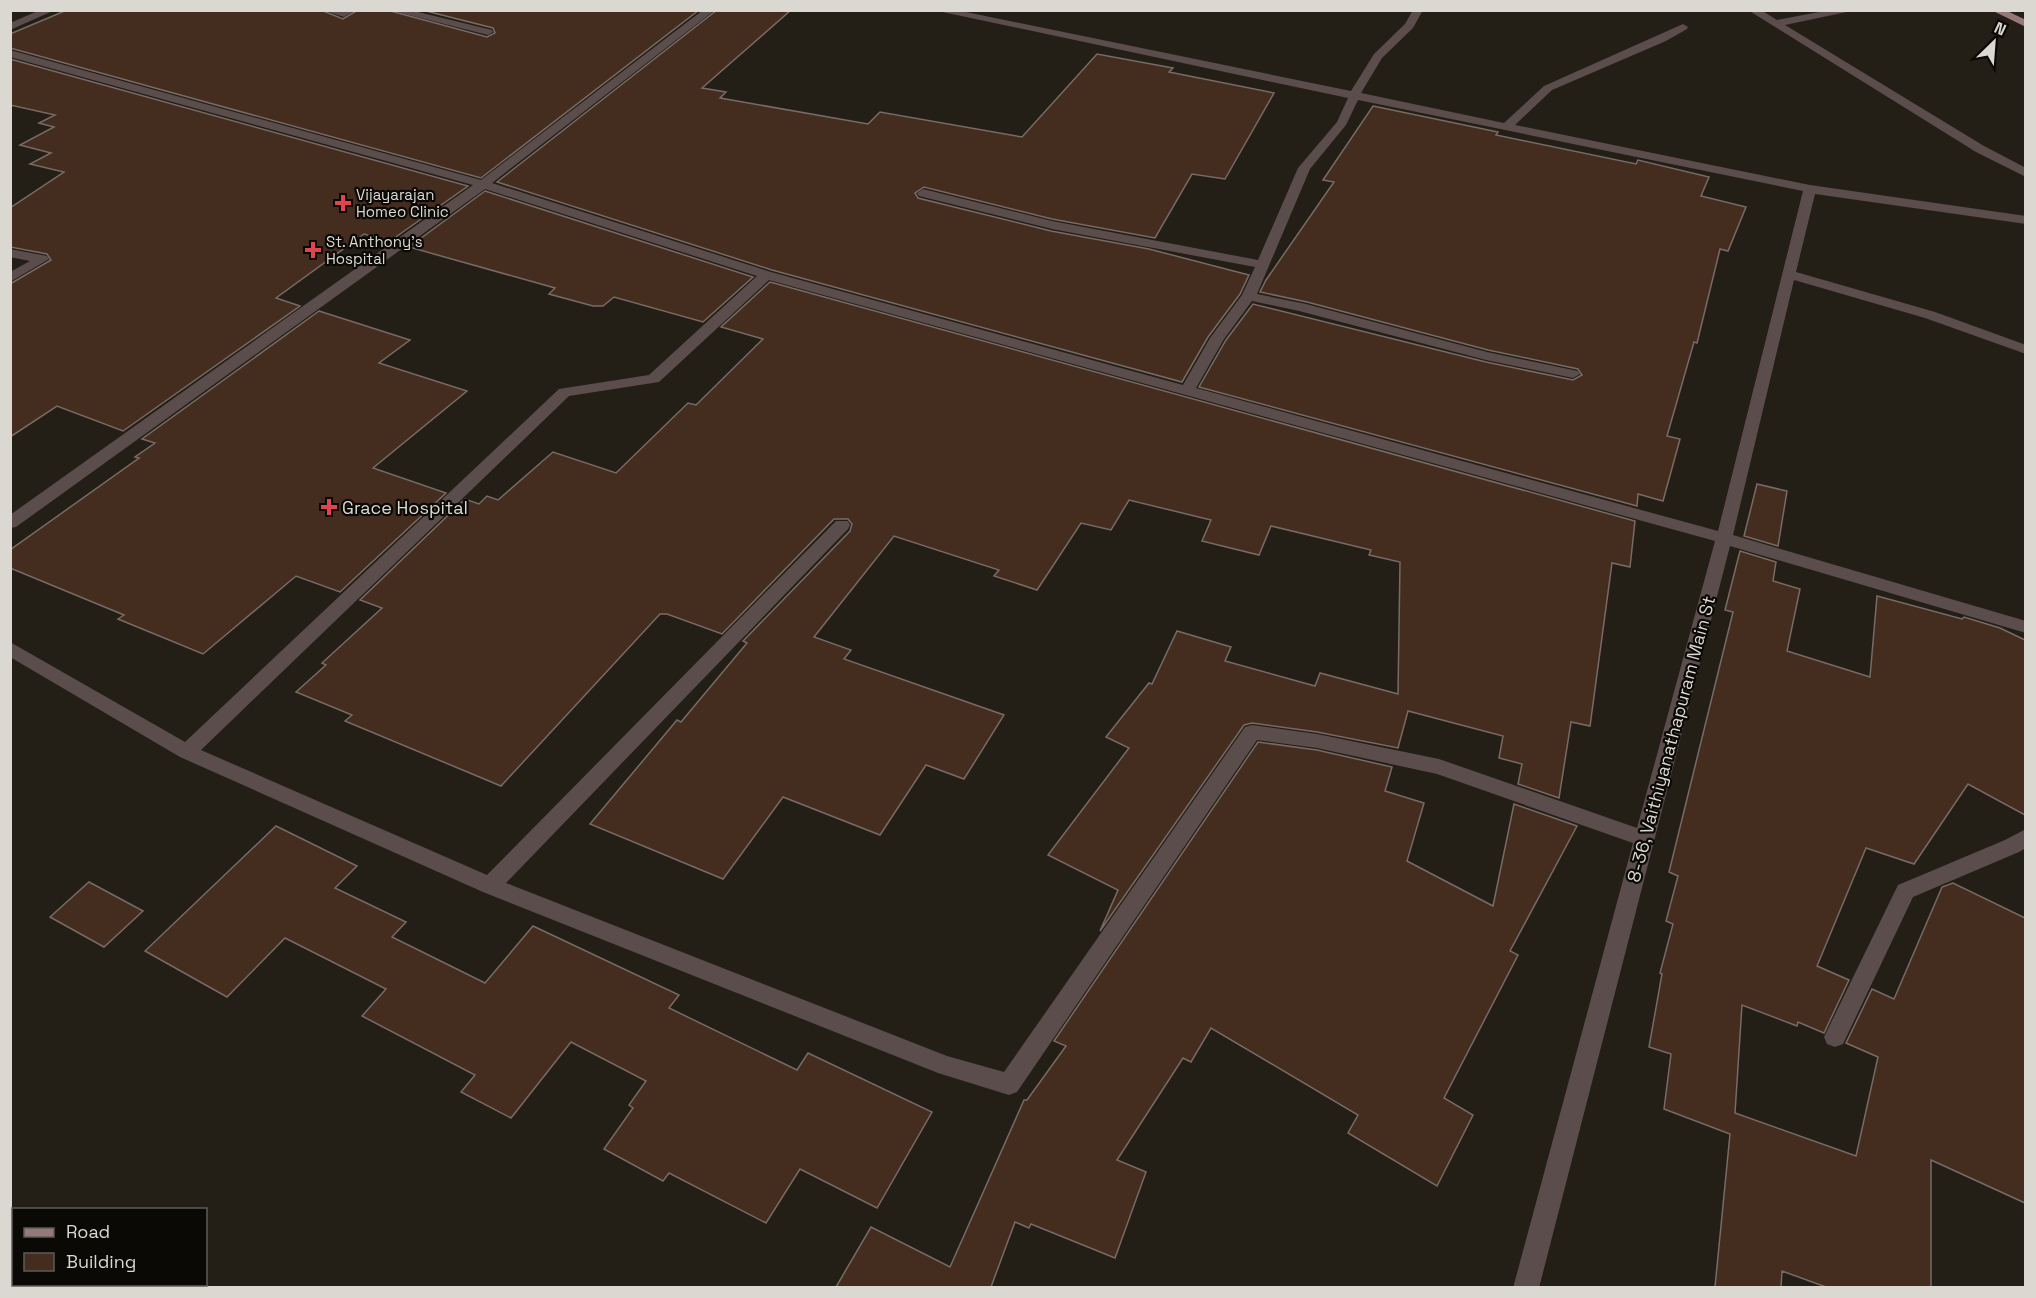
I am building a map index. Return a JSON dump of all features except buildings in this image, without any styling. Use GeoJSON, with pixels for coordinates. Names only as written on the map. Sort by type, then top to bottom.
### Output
{"type":"FeatureCollection","features":[{"type":"Feature","properties":{"kind":"main road"},"geometry":{"type":"LineString","coordinates":[[1996,10],[2025,24]]}},
{"type":"Feature","properties":{"kind":"street"},"geometry":{"type":"LineString","coordinates":[[10,27],[50,10]]}},
{"type":"Feature","properties":{"kind":"street"},"geometry":{"type":"LineString","coordinates":[[328,10],[344,14],[351,10]]}},
{"type":"Feature","properties":{"kind":"street"},"geometry":{"type":"LineString","coordinates":[[394,10],[488,32]]}},
{"type":"Feature","properties":{"kind":"street"},"geometry":{"type":"LineString","coordinates":[[10,523],[483,184],[710,10]]}},
{"type":"Feature","properties":{"kind":"street"},"geometry":{"type":"LineString","coordinates":[[938,10],[1810,189],[2025,220]]}},
{"type":"Feature","properties":{"kind":"street"},"geometry":{"type":"LineString","coordinates":[[1187,390],[1217,338],[1249,297],[1304,168],[1342,123],[1354,96],[1378,56],[1409,26],[1418,10]]}},
{"type":"Feature","properties":{"kind":"street"},"geometry":{"type":"LineString","coordinates":[[1753,10],[1980,149],[2025,173]]}},
{"type":"Feature","properties":{"kind":"street"},"geometry":{"type":"LineString","coordinates":[[1777,23],[1851,10]]}},
{"type":"Feature","properties":{"kind":"street"},"geometry":{"type":"LineString","coordinates":[[1506,127],[1548,88],[1662,39],[1683,27]]}},
{"type":"Feature","properties":{"kind":"street"},"geometry":{"type":"LineString","coordinates":[[10,53],[483,184],[766,275],[1724,538],[2025,627]]}},
{"type":"Feature","properties":{"kind":"street","name":"8-36, Vaithiyanathapuram Main St"},"geometry":{"type":"LineString","coordinates":[[1526,1287],[1724,538],[1810,189]]}},
{"type":"Feature","properties":{"kind":"street"},"geometry":{"type":"LineString","coordinates":[[923,193],[1052,225],[1263,265]]}},
{"type":"Feature","properties":{"kind":"street"},"geometry":{"type":"LineString","coordinates":[[10,253],[42,260],[10,278]]}},
{"type":"Feature","properties":{"kind":"street"},"geometry":{"type":"LineString","coordinates":[[1790,274],[1930,315],[2025,350]]}},
{"type":"Feature","properties":{"kind":"street"},"geometry":{"type":"LineString","coordinates":[[187,752],[564,392],[654,379],[766,275]]}},
{"type":"Feature","properties":{"kind":"street"},"geometry":{"type":"LineString","coordinates":[[1249,297],[1301,307],[1486,356],[1573,374]]}},
{"type":"Feature","properties":{"kind":"street"},"geometry":{"type":"LineString","coordinates":[[490,886],[842,525]]}},
{"type":"Feature","properties":{"kind":"street"},"geometry":{"type":"LineString","coordinates":[[10,648],[187,752],[490,886],[946,1066],[1009,1084],[1252,732],[1317,741],[1439,766],[1645,839]]}},
{"type":"Feature","properties":{"kind":"street"},"geometry":{"type":"LineString","coordinates":[[1835,1037],[1905,891],[2012,846],[2025,837]]}},
{"type":"Feature","properties":{"kind":"place","name":"Vijayarajan Homeo Clinic"},"geometry":{"type":"Point","coordinates":[343,203]}},
{"type":"Feature","properties":{"kind":"place","name":"St. Anthony's Hospital"},"geometry":{"type":"Point","coordinates":[313,250]}},
{"type":"Feature","properties":{"kind":"place","name":"Grace Hospital"},"geometry":{"type":"Point","coordinates":[329,507]}}]}
